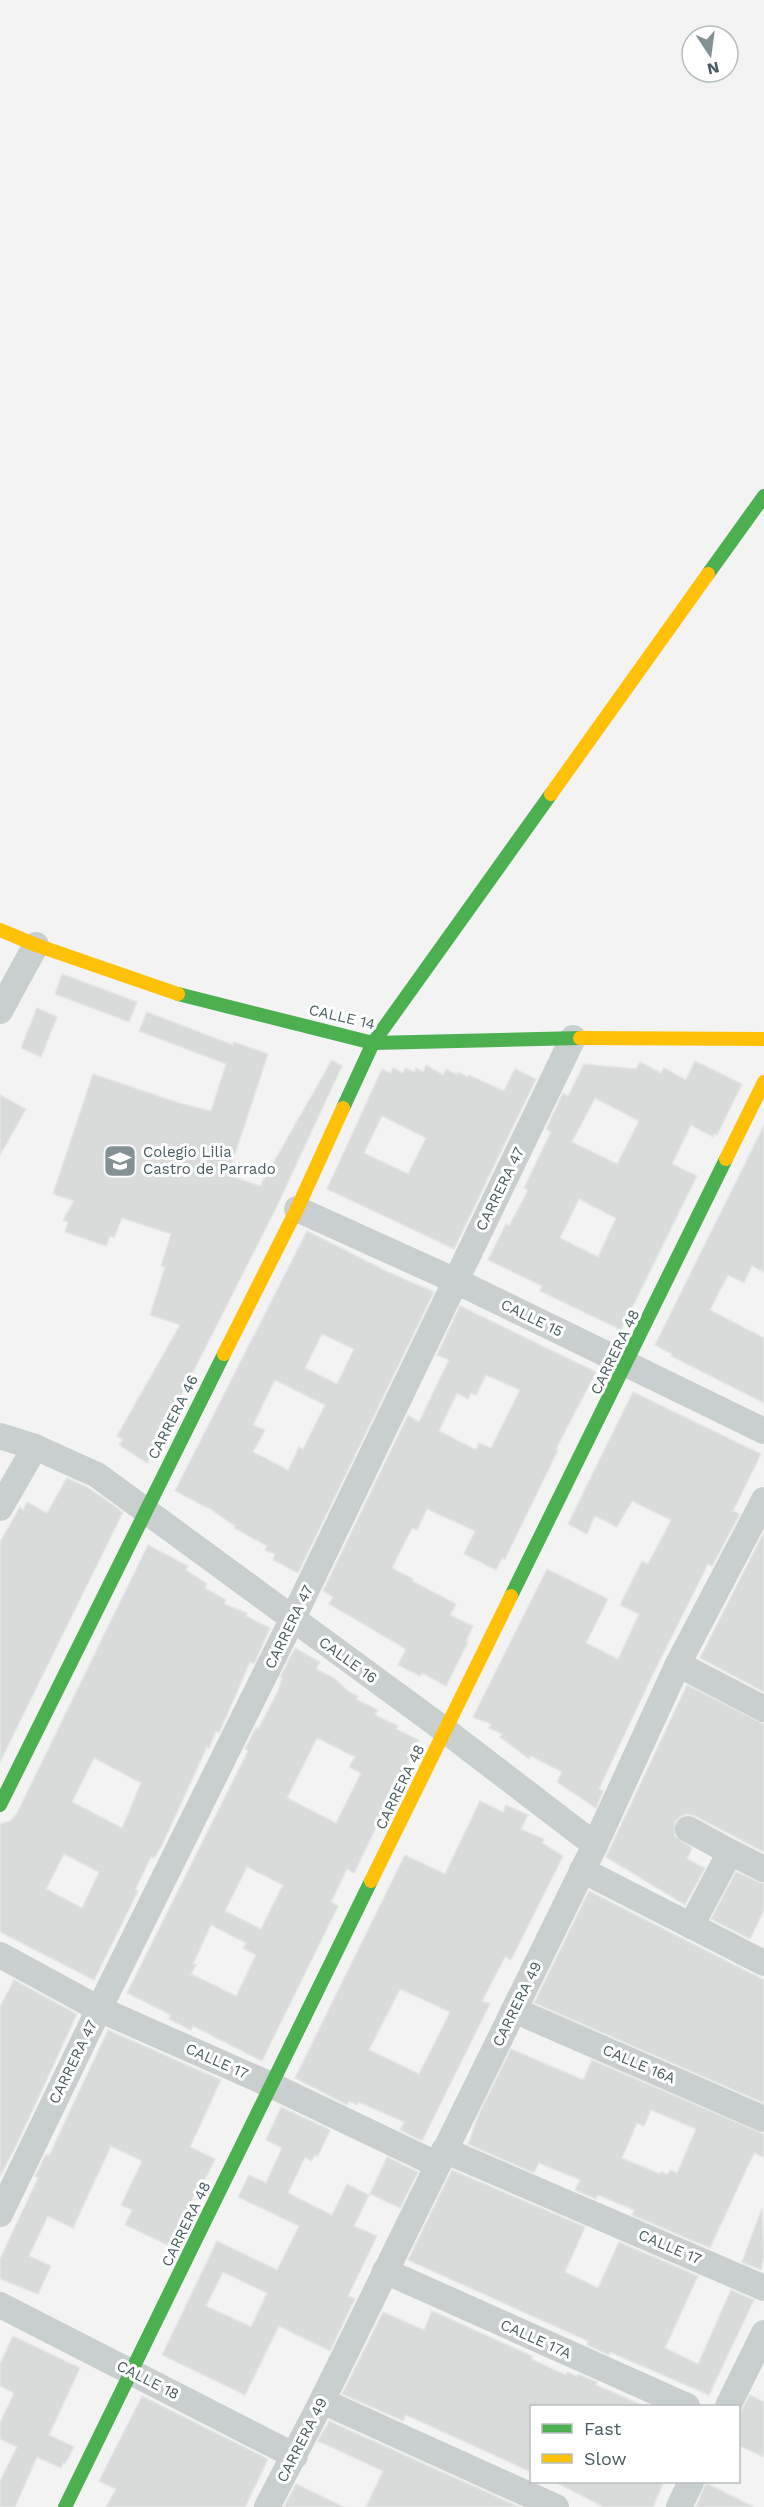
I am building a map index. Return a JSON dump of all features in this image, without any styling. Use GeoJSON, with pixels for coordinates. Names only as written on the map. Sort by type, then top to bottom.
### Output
{"type":"FeatureCollection","features":[{"type":"Feature","properties":{"kind":"street","name":"CARRERA 46"},"geometry":{"type":"LineString","coordinates":[[0,1805],[145,1509],[297,1209],[373,1043],[764,496]]}},
{"type":"Feature","properties":{"kind":"street","name":"CALLE 14"},"geometry":{"type":"LineString","coordinates":[[0,930],[36,945],[178,993],[373,1043],[573,1038],[764,1039]]}},
{"type":"Feature","properties":{"kind":"street"},"geometry":{"type":"LineString","coordinates":[[0,1011],[36,945]]}},
{"type":"Feature","properties":{"kind":"street","name":"CARRERA 47"},"geometry":{"type":"LineString","coordinates":[[0,2214],[292,1620],[573,1038]]}},
{"type":"Feature","properties":{"kind":"street","name":"CARRERA 48"},"geometry":{"type":"LineString","coordinates":[[65,2507],[764,1082]]}},
{"type":"Feature","properties":{"kind":"street","name":"CALLE 15"},"geometry":{"type":"LineString","coordinates":[[297,1209],[456,1281],[764,1431]]}},
{"type":"Feature","properties":{"kind":"street","name":"CALLE 16"},"geometry":{"type":"LineString","coordinates":[[0,1436],[34,1447],[97,1475],[446,1731],[595,1845]]}},
{"type":"Feature","properties":{"kind":"street"},"geometry":{"type":"LineString","coordinates":[[0,1508],[34,1447]]}},
{"type":"Feature","properties":{"kind":"street","name":"CARRERA 49"},"geometry":{"type":"LineString","coordinates":[[267,2507],[295,2456],[595,1845],[678,1664],[761,1513]]}},
{"type":"Feature","properties":{"kind":"street"},"geometry":{"type":"LineString","coordinates":[[678,1664],[764,1709]]}},
{"type":"Feature","properties":{"kind":"street"},"geometry":{"type":"LineString","coordinates":[[688,1829],[764,1869]]}},
{"type":"Feature","properties":{"kind":"street"},"geometry":{"type":"LineString","coordinates":[[691,1926],[729,1852]]}},
{"type":"Feature","properties":{"kind":"street"},"geometry":{"type":"LineString","coordinates":[[582,1870],[764,1963]]}},
{"type":"Feature","properties":{"kind":"street","name":"CALLE 17"},"geometry":{"type":"LineString","coordinates":[[0,1956],[99,2009],[271,2085],[440,2157],[764,2288]]}},
{"type":"Feature","properties":{"kind":"street","name":"CALLE 16A"},"geometry":{"type":"LineString","coordinates":[[514,2010],[764,2119]]}},
{"type":"Feature","properties":{"kind":"street","name":"CALLE 17A"},"geometry":{"type":"LineString","coordinates":[[385,2271],[685,2405]]}},
{"type":"Feature","properties":{"kind":"street","name":"CALLE 18"},"geometry":{"type":"LineString","coordinates":[[0,2306],[295,2456]]}},
{"type":"Feature","properties":{"kind":"street"},"geometry":{"type":"LineString","coordinates":[[728,2405],[764,2333]]}},
{"type":"Feature","properties":{"kind":"street"},"geometry":{"type":"LineString","coordinates":[[322,2401],[556,2507]]}},
{"type":"Feature","properties":{"kind":"street"},"geometry":{"type":"LineString","coordinates":[[679,2507],[690,2483]]}},
{"type":"Feature","properties":{"kind":"building"},"geometry":{"type":"Polygon","coordinates":[[[62,974],[137,1002],[129,1022],[55,994],[62,974]]]}},
{"type":"Feature","properties":{"kind":"building"},"geometry":{"type":"Polygon","coordinates":[[[37,1008],[57,1017],[41,1057],[21,1048],[37,1008]]]}},
{"type":"Feature","properties":{"kind":"building"},"geometry":{"type":"Polygon","coordinates":[[[147,1012],[233,1045],[234,1042],[268,1054],[228,1175],[260,1186],[332,1060],[342,1066],[276,1208],[147,1463],[119,1445],[123,1439],[117,1436],[180,1325],[150,1315],[165,1267],[161,1266],[171,1234],[122,1218],[114,1238],[110,1236],[106,1246],[65,1232],[68,1222],[63,1220],[74,1201],[53,1194],[93,1074],[179,1103],[211,1111],[226,1064],[139,1031],[147,1012]]]}},
{"type":"Feature","properties":{"kind":"building"},"geometry":{"type":"Polygon","coordinates":[[[695,1061],[742,1084],[717,1135],[714,1134],[713,1137],[691,1125],[672,1164],[697,1176],[621,1330],[540,1291],[542,1286],[488,1260],[506,1224],[509,1226],[528,1190],[524,1188],[551,1132],[546,1129],[563,1093],[568,1096],[584,1064],[636,1069],[640,1062],[661,1073],[664,1068],[686,1080],[695,1061]],[[595,1098],[572,1142],[617,1164],[639,1121],[595,1098]],[[579,1199],[560,1238],[598,1257],[616,1218],[579,1199]]]}},
{"type":"Feature","properties":{"kind":"building"},"geometry":{"type":"Polygon","coordinates":[[[426,1065],[443,1075],[446,1069],[457,1075],[458,1072],[468,1077],[469,1075],[504,1091],[515,1069],[536,1079],[454,1249],[327,1189],[382,1069],[390,1073],[393,1068],[403,1073],[405,1068],[415,1072],[416,1068],[423,1072],[426,1065]],[[382,1116],[364,1153],[408,1174],[426,1138],[382,1116]]]}},
{"type":"Feature","properties":{"kind":"building"},"geometry":{"type":"Polygon","coordinates":[[[0,1095],[26,1109],[0,1155],[0,1095]]]}},
{"type":"Feature","properties":{"kind":"building"},"geometry":{"type":"Polygon","coordinates":[[[764,1125],[764,1272],[752,1266],[744,1283],[728,1275],[710,1310],[764,1338],[764,1403],[671,1356],[672,1354],[655,1345],[764,1125]]]}},
{"type":"Feature","properties":{"kind":"building"},"geometry":{"type":"Polygon","coordinates":[[[307,1231],[388,1272],[434,1292],[298,1573],[273,1560],[275,1554],[265,1550],[267,1546],[234,1528],[235,1526],[210,1509],[175,1491],[307,1231]],[[322,1334],[305,1368],[337,1384],[354,1349],[322,1334]],[[275,1380],[253,1425],[265,1430],[253,1452],[288,1470],[299,1447],[303,1449],[325,1405],[275,1380]]]}},
{"type":"Feature","properties":{"kind":"building"},"geometry":{"type":"Polygon","coordinates":[[[460,1306],[596,1372],[556,1449],[558,1450],[505,1559],[502,1558],[496,1570],[464,1554],[475,1531],[427,1509],[417,1530],[412,1528],[392,1568],[456,1604],[450,1615],[473,1626],[466,1641],[468,1642],[446,1686],[422,1673],[420,1676],[398,1665],[406,1649],[329,1604],[333,1597],[323,1591],[408,1415],[419,1422],[449,1360],[437,1355],[460,1306]],[[486,1375],[476,1395],[471,1393],[468,1399],[457,1393],[439,1431],[476,1450],[479,1443],[491,1448],[520,1390],[486,1375]]]}},
{"type":"Feature","properties":{"kind":"building"},"geometry":{"type":"Polygon","coordinates":[[[633,1392],[761,1454],[733,1511],[740,1514],[712,1566],[708,1564],[652,1676],[599,1789],[603,1791],[596,1808],[557,1782],[562,1772],[531,1756],[529,1759],[500,1737],[502,1734],[489,1728],[491,1724],[473,1717],[547,1569],[608,1599],[586,1643],[618,1659],[639,1614],[620,1605],[642,1561],[648,1564],[671,1520],[632,1501],[617,1527],[595,1516],[587,1534],[568,1524],[633,1392]]]}},
{"type":"Feature","properties":{"kind":"building"},"geometry":{"type":"Polygon","coordinates":[[[67,1478],[87,1487],[123,1512],[0,1762],[0,1542],[20,1507],[23,1510],[27,1502],[47,1513],[67,1478]]]}},
{"type":"Feature","properties":{"kind":"building"},"geometry":{"type":"Polygon","coordinates":[[[764,1532],[764,1692],[700,1658],[764,1532]]]}},
{"type":"Feature","properties":{"kind":"building"},"geometry":{"type":"Polygon","coordinates":[[[148,1545],[188,1566],[186,1570],[207,1584],[205,1588],[226,1600],[224,1604],[247,1613],[246,1616],[270,1628],[254,1664],[250,1662],[219,1733],[216,1731],[209,1748],[207,1747],[161,1847],[154,1858],[151,1857],[135,1890],[138,1891],[94,1980],[0,1932],[0,1824],[10,1821],[17,1813],[148,1545]],[[94,1758],[72,1802],[122,1828],[141,1783],[94,1758]],[[64,1854],[46,1889],[82,1908],[99,1872],[64,1854]]]}},
{"type":"Feature","properties":{"kind":"building"},"geometry":{"type":"Polygon","coordinates":[[[295,1648],[320,1662],[316,1669],[334,1678],[348,1691],[358,1696],[356,1699],[378,1710],[375,1715],[419,1740],[354,1873],[347,1869],[331,1902],[338,1906],[262,2061],[193,2026],[191,2030],[169,2019],[171,2015],[127,1993],[248,1751],[245,1749],[256,1727],[258,1729],[278,1691],[282,1678],[280,1677],[295,1648]],[[317,1738],[287,1798],[336,1823],[361,1773],[349,1767],[355,1757],[317,1738]],[[247,1867],[225,1911],[261,1929],[283,1885],[247,1867]],[[211,1925],[193,1964],[196,1965],[191,1974],[236,1996],[256,1955],[243,1948],[246,1943],[211,1925]]]}},
{"type":"Feature","properties":{"kind":"building"},"geometry":{"type":"Polygon","coordinates":[[[687,1685],[764,1724],[764,1852],[695,1816],[687,1814],[680,1817],[675,1822],[675,1836],[692,1848],[687,1859],[705,1868],[685,1905],[606,1857],[687,1685]]]}},
{"type":"Feature","properties":{"kind":"building"},"geometry":{"type":"Polygon","coordinates":[[[480,1801],[503,1812],[506,1805],[528,1815],[521,1829],[544,1839],[542,1843],[563,1856],[511,1960],[505,1957],[482,2001],[490,2004],[422,2141],[400,2130],[404,2122],[359,2102],[357,2105],[349,2101],[347,2105],[295,2078],[405,1855],[445,1874],[480,1801]],[[400,1989],[369,2050],[419,2074],[450,2012],[400,1989]]]}},
{"type":"Feature","properties":{"kind":"building"},"geometry":{"type":"Polygon","coordinates":[[[736,1872],[764,1884],[764,1910],[750,1939],[711,1919],[736,1872]]]}},
{"type":"Feature","properties":{"kind":"building"},"geometry":{"type":"Polygon","coordinates":[[[589,1891],[764,1980],[764,2103],[534,2003],[589,1891]]]}},
{"type":"Feature","properties":{"kind":"building"},"geometry":{"type":"Polygon","coordinates":[[[14,1980],[77,2014],[0,2176],[0,2007],[14,1980]]]}},
{"type":"Feature","properties":{"kind":"building"},"geometry":{"type":"Polygon","coordinates":[[[108,2030],[221,2080],[190,2147],[215,2159],[204,2181],[201,2179],[172,2247],[125,2225],[132,2210],[121,2205],[142,2161],[111,2146],[73,2228],[48,2216],[29,2256],[51,2266],[38,2294],[0,2279],[0,2259],[38,2178],[35,2176],[46,2154],[49,2156],[108,2030]]]}},
{"type":"Feature","properties":{"kind":"building"},"geometry":{"type":"Polygon","coordinates":[[[511,2049],[583,2080],[592,2060],[764,2134],[764,2157],[754,2153],[710,2248],[632,2215],[634,2210],[598,2195],[596,2199],[575,2190],[580,2180],[539,2163],[534,2173],[468,2144],[479,2114],[511,2049]],[[651,2110],[644,2126],[637,2123],[622,2158],[660,2174],[661,2172],[668,2174],[670,2170],[677,2173],[696,2129],[651,2110]]]}},
{"type":"Feature","properties":{"kind":"building"},"geometry":{"type":"Polygon","coordinates":[[[281,2107],[330,2130],[318,2156],[315,2155],[311,2161],[305,2157],[288,2193],[332,2215],[347,2184],[369,2195],[354,2226],[377,2236],[348,2296],[355,2299],[330,2351],[279,2326],[245,2395],[162,2355],[217,2241],[277,2270],[299,2226],[238,2197],[249,2175],[266,2183],[282,2148],[266,2140],[281,2107]],[[223,2272],[206,2306],[251,2327],[267,2293],[223,2272]]]}},
{"type":"Feature","properties":{"kind":"building"},"geometry":{"type":"Polygon","coordinates":[[[387,2157],[418,2172],[400,2208],[370,2194],[387,2157]]]}},
{"type":"Feature","properties":{"kind":"building"},"geometry":{"type":"Polygon","coordinates":[[[452,2170],[585,2227],[565,2272],[598,2288],[619,2242],[698,2276],[665,2348],[698,2364],[731,2290],[754,2300],[709,2395],[610,2352],[609,2355],[587,2345],[588,2341],[408,2260],[452,2170]]]}},
{"type":"Feature","properties":{"kind":"building"},"geometry":{"type":"Polygon","coordinates":[[[762,2208],[764,2257],[761,2270],[742,2262],[762,2208]]]}},
{"type":"Feature","properties":{"kind":"building"},"geometry":{"type":"Polygon","coordinates":[[[432,2311],[532,2356],[531,2359],[566,2375],[567,2372],[577,2376],[578,2374],[597,2382],[596,2385],[642,2405],[530,2405],[530,2472],[406,2415],[403,2421],[342,2394],[383,2312],[424,2330],[432,2311]]]}},
{"type":"Feature","properties":{"kind":"building"},"geometry":{"type":"Polygon","coordinates":[[[13,2336],[80,2368],[49,2435],[74,2447],[61,2468],[37,2457],[15,2507],[0,2507],[0,2481],[17,2447],[0,2439],[0,2423],[14,2393],[0,2386],[0,2364],[13,2336]]]}},
{"type":"Feature","properties":{"kind":"building"},"geometry":{"type":"Polygon","coordinates":[[[750,2395],[764,2402],[764,2457],[740,2446],[740,2412],[750,2395]]]}},
{"type":"Feature","properties":{"kind":"building"},"geometry":{"type":"Polygon","coordinates":[[[142,2396],[268,2459],[245,2507],[106,2507],[116,2489],[99,2481],[142,2396]]]}},
{"type":"Feature","properties":{"kind":"building"},"geometry":{"type":"Polygon","coordinates":[[[329,2421],[519,2507],[366,2507],[383,2471],[318,2441],[329,2421]]]}},
{"type":"Feature","properties":{"kind":"building"},"geometry":{"type":"Polygon","coordinates":[[[557,2483],[663,2483],[653,2507],[604,2507],[557,2483]]]}},
{"type":"Feature","properties":{"kind":"building"},"geometry":{"type":"Polygon","coordinates":[[[706,2483],[754,2507],[696,2507],[706,2483]]]}},
{"type":"Feature","properties":{"kind":"building"},"geometry":{"type":"Polygon","coordinates":[[[296,2484],[344,2507],[284,2507],[296,2484]]]}},
{"type":"Feature","properties":{"kind":"traffic: fast"},"geometry":{"type":"LineString","coordinates":[[708,574],[764,496]]}},
{"type":"Feature","properties":{"kind":"traffic: fast"},"geometry":{"type":"LineString","coordinates":[[343,1108],[373,1043],[551,794]]}},
{"type":"Feature","properties":{"kind":"traffic: fast"},"geometry":{"type":"LineString","coordinates":[[178,994],[373,1043],[580,1038]]}},
{"type":"Feature","properties":{"kind":"traffic: fast"},"geometry":{"type":"LineString","coordinates":[[511,1596],[726,1159]]}},
{"type":"Feature","properties":{"kind":"traffic: fast"},"geometry":{"type":"LineString","coordinates":[[0,1805],[224,1354]]}},
{"type":"Feature","properties":{"kind":"traffic: fast"},"geometry":{"type":"LineString","coordinates":[[65,2507],[371,1881]]}},
{"type":"Feature","properties":{"kind":"traffic: slow"},"geometry":{"type":"LineString","coordinates":[[551,794],[708,574]]}},
{"type":"Feature","properties":{"kind":"traffic: slow"},"geometry":{"type":"LineString","coordinates":[[0,930],[36,945],[178,994]]}},
{"type":"Feature","properties":{"kind":"traffic: slow"},"geometry":{"type":"LineString","coordinates":[[580,1038],[764,1039]]}},
{"type":"Feature","properties":{"kind":"traffic: slow"},"geometry":{"type":"LineString","coordinates":[[726,1159],[764,1082]]}},
{"type":"Feature","properties":{"kind":"traffic: slow"},"geometry":{"type":"LineString","coordinates":[[224,1354],[297,1209],[343,1108]]}},
{"type":"Feature","properties":{"kind":"traffic: slow"},"geometry":{"type":"LineString","coordinates":[[371,1881],[511,1596]]}},
{"type":"Feature","properties":{"kind":"place","name":"Colegio Lilia Castro de Parrado"},"geometry":{"type":"Point","coordinates":[120,1161]}}]}
